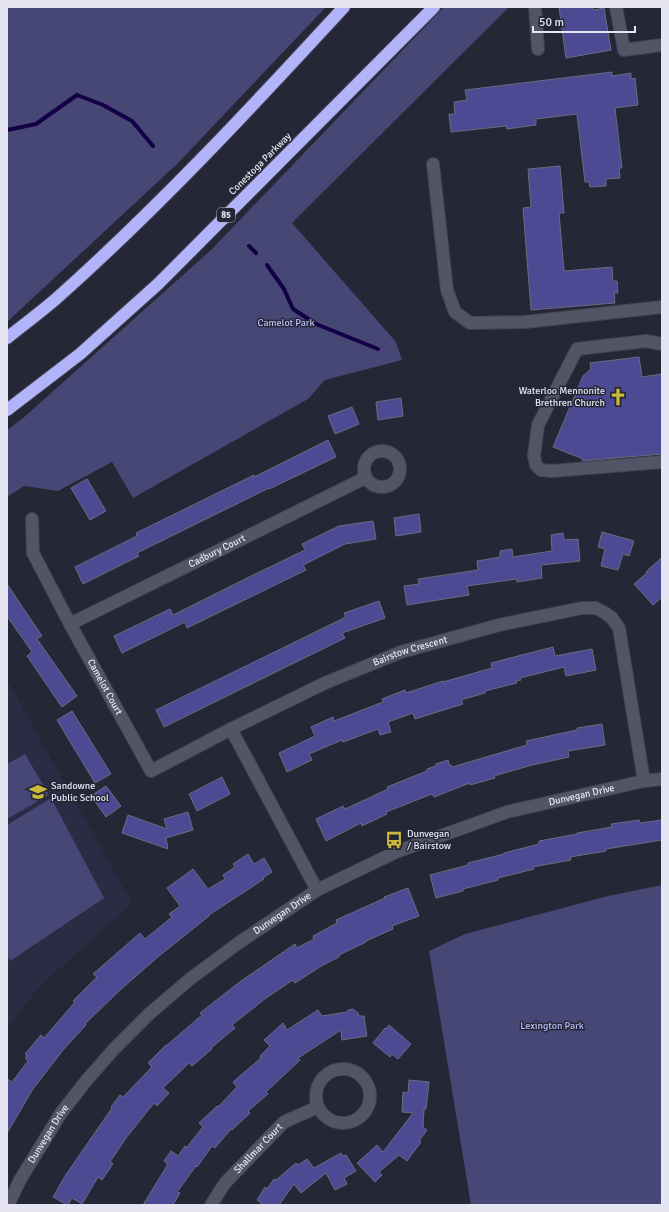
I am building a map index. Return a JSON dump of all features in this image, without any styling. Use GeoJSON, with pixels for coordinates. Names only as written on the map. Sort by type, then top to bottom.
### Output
{"type":"FeatureCollection","features":[{"type":"Feature","properties":{"kind":"highway"},"geometry":{"type":"LineString","coordinates":[[7,338],[56,299],[119,241],[246,114],[344,7]]}},
{"type":"Feature","properties":{"kind":"highway","name":"Conestoga Parkway"},"geometry":{"type":"LineString","coordinates":[[7,410],[80,354],[158,284],[434,7]]}},
{"type":"Feature","properties":{"kind":"street"},"geometry":{"type":"LineString","coordinates":[[535,7],[538,49]]}},
{"type":"Feature","properties":{"kind":"street"},"geometry":{"type":"LineString","coordinates":[[616,7],[624,50],[662,44]]}},
{"type":"Feature","properties":{"kind":"street"},"geometry":{"type":"LineString","coordinates":[[433,164],[447,290],[454,312],[470,323],[525,322],[662,307]]}},
{"type":"Feature","properties":{"kind":"street"},"geometry":{"type":"LineString","coordinates":[[662,344],[646,341],[577,349],[538,425],[534,456],[536,465],[541,470],[552,471],[662,462]]}},
{"type":"Feature","properties":{"kind":"street","name":"Cadbury Court"},"geometry":{"type":"LineString","coordinates":[[70,624],[365,478]]}},
{"type":"Feature","properties":{"kind":"street","name":"Camelot Court"},"geometry":{"type":"LineString","coordinates":[[32,519],[33,553],[70,624],[151,771],[231,729]]}},
{"type":"Feature","properties":{"kind":"street","name":"Bairstow Crescent"},"geometry":{"type":"LineString","coordinates":[[231,729],[325,683],[401,652],[499,625],[582,608],[596,608],[612,618],[619,628],[644,781]]}},
{"type":"Feature","properties":{"kind":"street"},"geometry":{"type":"LineString","coordinates":[[231,729],[317,890]]}},
{"type":"Feature","properties":{"kind":"street","name":"Dunvegan Drive"},"geometry":{"type":"LineString","coordinates":[[8,1205],[10,1191],[61,1113],[114,1049],[149,1014],[190,979],[237,944],[317,890],[396,852],[507,812],[644,781],[662,779]]}},
{"type":"Feature","properties":{"kind":"street"},"geometry":{"type":"LineString","coordinates":[[345,1068],[354,1071],[362,1076],[369,1087],[370,1102],[366,1111],[360,1118],[351,1122],[341,1123],[332,1121],[324,1115],[318,1107],[315,1094],[318,1085],[323,1077],[337,1069],[345,1068]]}},
{"type":"Feature","properties":{"kind":"street","name":"Shallmar Court"},"geometry":{"type":"LineString","coordinates":[[211,1205],[225,1183],[284,1122],[318,1107]]}},
{"type":"Feature","properties":{"kind":"shaded area","name":"Sandowne Public School"},"geometry":{"type":"Polygon","coordinates":[[[7,680],[132,903],[38,988],[7,1029],[7,680]]]}},
{"type":"Feature","properties":{"kind":"green space"},"geometry":{"type":"Polygon","coordinates":[[[7,7],[326,7],[177,164],[7,322],[7,7]]]}},
{"type":"Feature","properties":{"kind":"green space","name":"Camelot Park"},"geometry":{"type":"Polygon","coordinates":[[[444,7],[509,7],[292,223],[396,342],[402,360],[325,380],[308,399],[133,498],[112,462],[58,491],[24,486],[7,497],[7,430],[22,419],[211,250],[444,7]]]}},
{"type":"Feature","properties":{"kind":"green space"},"geometry":{"type":"Polygon","coordinates":[[[25,754],[49,795],[7,819],[7,764],[25,754]]]}},
{"type":"Feature","properties":{"kind":"green space"},"geometry":{"type":"Polygon","coordinates":[[[51,798],[104,898],[10,961],[7,956],[7,825],[51,798]]]}},
{"type":"Feature","properties":{"kind":"green space","name":"Lexington Park"},"geometry":{"type":"Polygon","coordinates":[[[662,885],[662,1205],[471,1205],[429,951],[465,934],[608,896],[662,885]]]}},
{"type":"Feature","properties":{"kind":"building"},"geometry":{"type":"Polygon","coordinates":[[[559,7],[592,7],[593,10],[604,8],[611,50],[566,58],[559,7]]]}},
{"type":"Feature","properties":{"kind":"building"},"geometry":{"type":"Polygon","coordinates":[[[612,72],[612,76],[631,73],[631,79],[635,78],[638,105],[615,108],[622,168],[619,168],[620,178],[606,179],[606,186],[590,187],[589,182],[585,182],[577,114],[536,119],[536,125],[507,129],[506,126],[451,132],[449,114],[455,114],[454,102],[467,100],[465,90],[612,72]]]}},
{"type":"Feature","properties":{"kind":"building"},"geometry":{"type":"Polygon","coordinates":[[[560,166],[564,213],[559,213],[564,271],[612,267],[613,281],[617,281],[618,293],[614,293],[615,303],[531,310],[523,208],[531,207],[528,169],[560,166]]]}},
{"type":"Feature","properties":{"kind":"building","name":"Waterloo Mennonite Brethren Church"},"geometry":{"type":"Polygon","coordinates":[[[639,357],[642,377],[662,374],[662,454],[582,461],[583,459],[553,447],[583,376],[591,369],[590,363],[639,357]]]}},
{"type":"Feature","properties":{"kind":"building"},"geometry":{"type":"Polygon","coordinates":[[[401,398],[403,416],[378,420],[376,402],[401,398]]]}},
{"type":"Feature","properties":{"kind":"building"},"geometry":{"type":"Polygon","coordinates":[[[352,407],[359,424],[335,434],[328,416],[352,407]]]}},
{"type":"Feature","properties":{"kind":"building"},"geometry":{"type":"Polygon","coordinates":[[[328,440],[336,457],[137,553],[139,556],[83,584],[75,567],[137,536],[136,533],[328,440]]]}},
{"type":"Feature","properties":{"kind":"building"},"geometry":{"type":"Polygon","coordinates":[[[87,479],[106,511],[90,520],[71,488],[87,479]]]}},
{"type":"Feature","properties":{"kind":"building"},"geometry":{"type":"Polygon","coordinates":[[[419,514],[421,532],[396,536],[394,518],[419,514]]]}},
{"type":"Feature","properties":{"kind":"building"},"geometry":{"type":"Polygon","coordinates":[[[373,521],[376,539],[345,544],[303,565],[306,570],[187,628],[185,622],[122,653],[114,636],[170,609],[173,615],[305,550],[302,544],[339,526],[373,521]]]}},
{"type":"Feature","properties":{"kind":"building"},"geometry":{"type":"Polygon","coordinates":[[[602,532],[634,541],[629,556],[623,554],[618,570],[601,566],[605,549],[598,547],[602,532]]]}},
{"type":"Feature","properties":{"kind":"building"},"geometry":{"type":"Polygon","coordinates":[[[563,533],[564,540],[578,539],[580,561],[541,565],[542,578],[517,582],[517,579],[467,586],[469,595],[407,605],[404,586],[419,584],[418,579],[478,570],[477,561],[500,557],[500,551],[512,549],[513,557],[552,551],[551,535],[563,533]]]}},
{"type":"Feature","properties":{"kind":"building"},"geometry":{"type":"Polygon","coordinates":[[[662,557],[662,597],[653,605],[634,584],[662,557]]]}},
{"type":"Feature","properties":{"kind":"building"},"geometry":{"type":"Polygon","coordinates":[[[7,584],[42,636],[37,639],[77,696],[62,707],[27,656],[32,652],[7,616],[7,584]]]}},
{"type":"Feature","properties":{"kind":"building"},"geometry":{"type":"Polygon","coordinates":[[[379,601],[385,618],[342,633],[345,638],[164,727],[156,710],[346,617],[344,613],[379,601]]]}},
{"type":"Feature","properties":{"kind":"building"},"geometry":{"type":"Polygon","coordinates":[[[553,647],[555,656],[592,649],[596,670],[566,676],[564,667],[520,678],[521,680],[516,681],[517,683],[485,691],[485,693],[461,700],[463,704],[415,719],[413,713],[388,722],[391,732],[380,735],[378,729],[343,742],[342,740],[309,754],[312,760],[287,772],[279,753],[315,736],[311,727],[333,717],[334,721],[383,702],[382,699],[405,690],[406,693],[492,668],[491,663],[553,647]]]}},
{"type":"Feature","properties":{"kind":"building"},"geometry":{"type":"Polygon","coordinates":[[[72,711],[111,774],[95,783],[57,720],[72,711]]]}},
{"type":"Feature","properties":{"kind":"building"},"geometry":{"type":"Polygon","coordinates":[[[602,724],[605,745],[568,751],[569,757],[532,765],[470,785],[470,783],[434,797],[432,794],[386,812],[387,814],[362,826],[361,823],[326,841],[316,819],[343,806],[345,809],[388,789],[387,787],[427,771],[427,769],[436,766],[436,764],[448,760],[450,766],[451,765],[452,767],[527,745],[526,741],[577,730],[577,728],[602,724]]]}},
{"type":"Feature","properties":{"kind":"building"},"geometry":{"type":"Polygon","coordinates":[[[222,777],[230,794],[197,811],[189,794],[222,777]]]}},
{"type":"Feature","properties":{"kind":"building"},"geometry":{"type":"Polygon","coordinates":[[[106,786],[121,806],[106,817],[91,796],[106,786]]]}},
{"type":"Feature","properties":{"kind":"building"},"geometry":{"type":"Polygon","coordinates":[[[188,812],[193,830],[166,838],[168,849],[122,833],[128,815],[167,829],[164,819],[188,812]]]}},
{"type":"Feature","properties":{"kind":"building"},"geometry":{"type":"Polygon","coordinates":[[[639,820],[640,823],[662,820],[662,840],[606,849],[606,851],[570,857],[571,860],[533,867],[534,869],[498,878],[498,880],[436,898],[430,875],[539,844],[539,841],[612,827],[611,824],[639,820]]]}},
{"type":"Feature","properties":{"kind":"building"},"geometry":{"type":"Polygon","coordinates":[[[248,854],[254,864],[264,858],[272,872],[263,878],[264,879],[209,915],[119,991],[85,1024],[86,1025],[63,1050],[33,1089],[7,1133],[7,1079],[12,1082],[28,1061],[25,1058],[27,1056],[25,1054],[41,1035],[44,1038],[75,1002],[73,1001],[97,977],[93,974],[140,933],[145,939],[172,917],[169,914],[180,906],[167,888],[193,869],[208,889],[225,879],[223,875],[235,867],[233,864],[248,854]]]}},
{"type":"Feature","properties":{"kind":"building"},"geometry":{"type":"Polygon","coordinates":[[[408,888],[419,916],[392,926],[393,929],[339,955],[339,957],[323,965],[295,983],[293,980],[266,998],[232,1025],[235,1028],[211,1048],[212,1049],[192,1066],[189,1063],[163,1088],[169,1093],[157,1106],[154,1103],[126,1138],[110,1162],[113,1164],[102,1180],[98,1177],[82,1204],[72,1198],[67,1205],[53,1197],[65,1176],[120,1095],[123,1097],[152,1067],[148,1063],[166,1045],[202,1015],[200,1013],[241,981],[295,944],[297,948],[314,939],[313,936],[337,923],[336,920],[385,898],[384,897],[408,888]]]}},
{"type":"Feature","properties":{"kind":"building"},"geometry":{"type":"Polygon","coordinates":[[[353,1009],[359,1016],[364,1016],[367,1036],[342,1040],[341,1030],[298,1058],[300,1060],[266,1092],[268,1094],[248,1111],[250,1113],[232,1130],[231,1129],[215,1148],[212,1146],[177,1192],[180,1193],[173,1205],[143,1205],[168,1164],[164,1161],[171,1151],[178,1156],[185,1146],[186,1148],[203,1127],[199,1123],[217,1106],[218,1107],[237,1087],[233,1082],[261,1058],[260,1056],[270,1046],[264,1040],[283,1023],[287,1030],[318,1010],[322,1016],[347,1012],[348,1010],[353,1009]]]}},
{"type":"Feature","properties":{"kind":"building"},"geometry":{"type":"Polygon","coordinates":[[[389,1025],[411,1044],[398,1059],[392,1054],[390,1057],[373,1043],[389,1025]]]}},
{"type":"Feature","properties":{"kind":"building"},"geometry":{"type":"Polygon","coordinates":[[[409,1080],[429,1082],[426,1109],[424,1109],[423,1127],[427,1130],[419,1141],[421,1142],[407,1161],[399,1155],[379,1172],[382,1175],[375,1182],[357,1163],[377,1145],[383,1152],[413,1113],[402,1112],[403,1092],[408,1093],[409,1080]]]}},
{"type":"Feature","properties":{"kind":"building"},"geometry":{"type":"Polygon","coordinates":[[[341,1153],[343,1156],[346,1155],[356,1171],[344,1178],[347,1184],[335,1190],[326,1173],[301,1193],[294,1184],[279,1205],[264,1205],[257,1200],[265,1187],[267,1189],[274,1179],[276,1180],[296,1163],[298,1165],[307,1159],[314,1168],[341,1153]]]}},
{"type":"Feature","properties":{"kind":"waterway"},"geometry":{"type":"LineString","coordinates":[[7,130],[36,124],[77,95],[103,105],[132,121],[153,146]]}},
{"type":"Feature","properties":{"kind":"waterway"},"geometry":{"type":"LineString","coordinates":[[249,246],[256,253]]}},
{"type":"Feature","properties":{"kind":"waterway"},"geometry":{"type":"LineString","coordinates":[[267,265],[284,289],[293,309],[316,324],[378,349]]}},
{"type":"Feature","properties":{"kind":"place","name":"Waterloo Mennonite Brethren Church"},"geometry":{"type":"Point","coordinates":[618,397]}},
{"type":"Feature","properties":{"kind":"place","name":"Sandowne Public School"},"geometry":{"type":"Point","coordinates":[38,792]}},
{"type":"Feature","properties":{"kind":"place","name":"Dunvegan / Bairstow"},"geometry":{"type":"Point","coordinates":[394,840]}}]}
